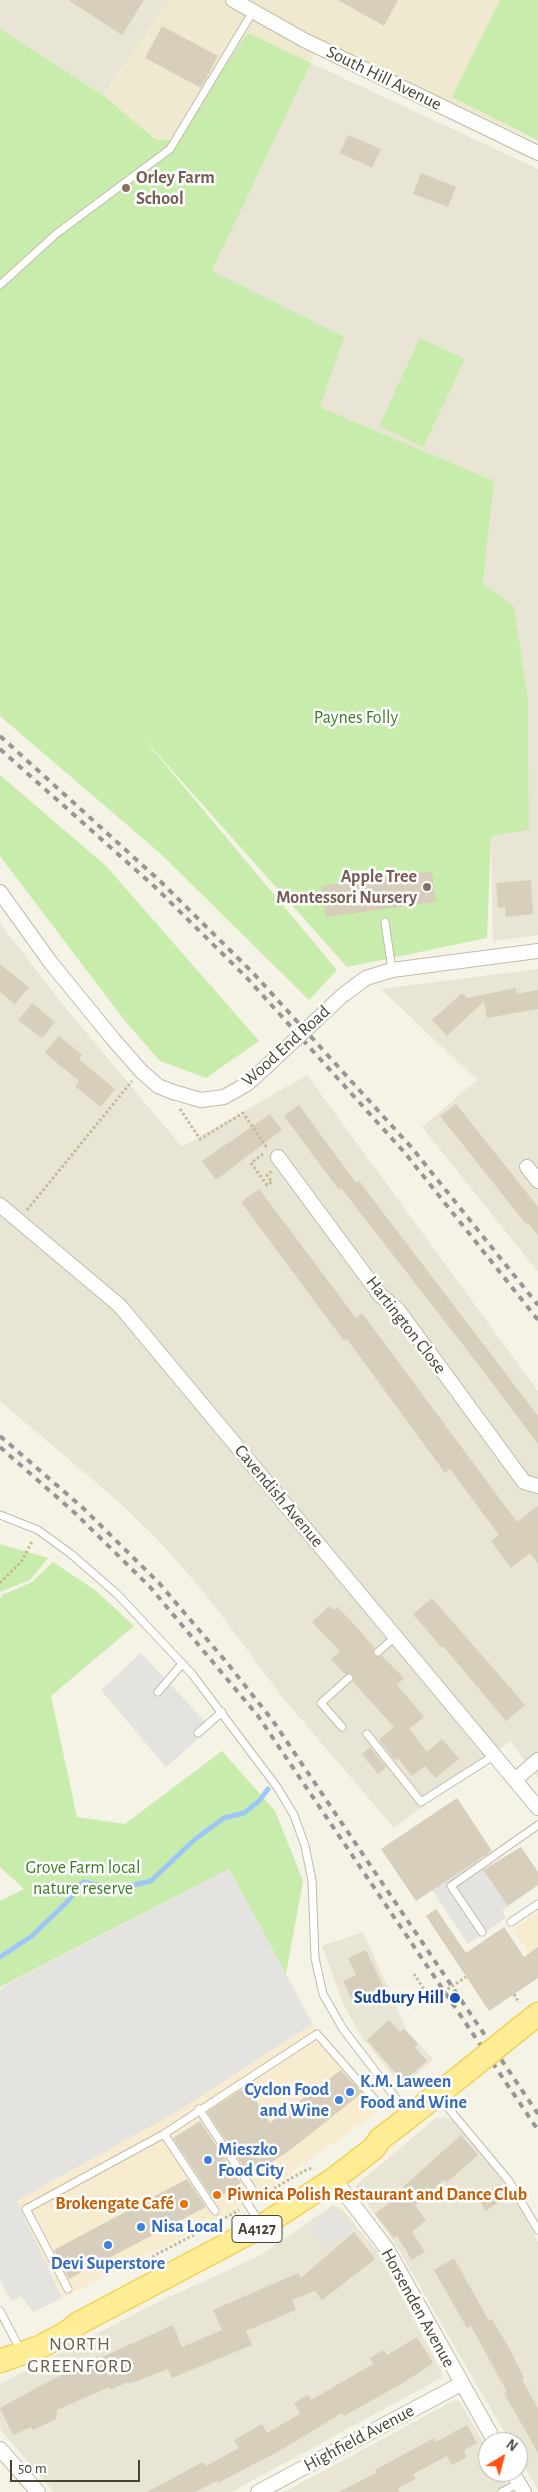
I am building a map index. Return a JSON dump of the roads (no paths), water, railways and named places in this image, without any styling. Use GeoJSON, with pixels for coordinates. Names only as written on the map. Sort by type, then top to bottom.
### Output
{"type":"FeatureCollection","features":[{"type":"Feature","properties":{"kind":"main road","name":"A4127"},"geometry":{"type":"LineString","coordinates":[[0,2361],[21,2352],[40,2347],[66,2334],[79,2323],[262,2226],[326,2173],[410,2116],[462,2076],[508,2038],[529,2008]]}},
{"type":"Feature","properties":{"kind":"street","name":"South Hill Avenue"},"geometry":{"type":"LineString","coordinates":[[233,0],[252,13],[538,153]]}},
{"type":"Feature","properties":{"kind":"street","name":"Wood End Road"},"geometry":{"type":"LineString","coordinates":[[0,892],[51,963],[141,1071],[165,1089],[201,1100],[224,1097],[247,1084],[344,995],[366,978],[392,970],[538,951]]}},
{"type":"Feature","properties":{"kind":"street","name":"Hartington Close"},"geometry":{"type":"LineString","coordinates":[[280,1160],[380,1295],[398,1310],[524,1482],[538,1486]]}},
{"type":"Feature","properties":{"kind":"street"},"geometry":{"type":"LineString","coordinates":[[527,1167],[538,1182]]}},
{"type":"Feature","properties":{"kind":"street","name":"Cavendish Avenue"},"geometry":{"type":"LineString","coordinates":[[0,1205],[120,1306],[516,1779],[538,1808]]}},
{"type":"Feature","properties":{"kind":"street"},"geometry":{"type":"LineString","coordinates":[[516,1779],[538,1760]]}},
{"type":"Feature","properties":{"kind":"street","name":"Horsenden Avenue"},"geometry":{"type":"LineString","coordinates":[[326,2173],[387,2249],[489,2432]]}},
{"type":"Feature","properties":{"kind":"street","name":"Highfield Avenue"},"geometry":{"type":"LineString","coordinates":[[258,2492],[461,2384]]}},
{"type":"Feature","properties":{"kind":"street"},"geometry":{"type":"LineString","coordinates":[[0,2449],[38,2492]]}},
{"type":"Feature","properties":{"kind":"lane"},"geometry":{"type":"LineString","coordinates":[[0,285],[56,234],[170,149],[252,13]]}},
{"type":"Feature","properties":{"kind":"lane"},"geometry":{"type":"LineString","coordinates":[[385,922],[392,970]]}},
{"type":"Feature","properties":{"kind":"lane"},"geometry":{"type":"LineString","coordinates":[[0,1515],[38,1530],[71,1554],[117,1594],[182,1664],[222,1712],[277,1787],[294,1815],[305,1846],[312,1880],[315,1958],[323,1994],[343,2029],[410,2116]]}},
{"type":"Feature","properties":{"kind":"lane"},"geometry":{"type":"LineString","coordinates":[[378,1652],[396,1636]]}},
{"type":"Feature","properties":{"kind":"lane"},"geometry":{"type":"LineString","coordinates":[[158,1692],[182,1664]]}},
{"type":"Feature","properties":{"kind":"lane"},"geometry":{"type":"LineString","coordinates":[[342,1727],[321,1703],[350,1678]]}},
{"type":"Feature","properties":{"kind":"lane"},"geometry":{"type":"LineString","coordinates":[[198,1733],[222,1712]]}},
{"type":"Feature","properties":{"kind":"lane"},"geometry":{"type":"LineString","coordinates":[[367,1734],[421,1802],[495,1755]]}},
{"type":"Feature","properties":{"kind":"lane"},"geometry":{"type":"LineString","coordinates":[[482,1932],[451,1886],[538,1825]]}},
{"type":"Feature","properties":{"kind":"lane"},"geometry":{"type":"LineString","coordinates":[[511,1922],[538,1904]]}},
{"type":"Feature","properties":{"kind":"lane"},"geometry":{"type":"LineString","coordinates":[[68,2289],[26,2209],[164,2134],[199,2109],[317,2034],[375,2100]]}},
{"type":"Feature","properties":{"kind":"lane"},"geometry":{"type":"LineString","coordinates":[[437,2095],[509,2181],[538,2230]]}},
{"type":"Feature","properties":{"kind":"lane"},"geometry":{"type":"LineString","coordinates":[[199,2109],[252,2189]]}},
{"type":"Feature","properties":{"kind":"lane"},"geometry":{"type":"LineString","coordinates":[[164,2134],[215,2211]]}},
{"type":"Feature","properties":{"kind":"lane"},"geometry":{"type":"LineString","coordinates":[[242,2194],[262,2226]]}},
{"type":"Feature","properties":{"kind":"lane"},"geometry":{"type":"LineString","coordinates":[[0,2311],[21,2352]]}},
{"type":"Feature","properties":{"kind":"lane"},"geometry":{"type":"LineString","coordinates":[[502,2492],[518,2482]]}},
{"type":"Feature","properties":{"kind":"waterway"},"geometry":{"type":"LineString","coordinates":[[0,1957],[32,1936],[68,1901],[83,1882],[117,1889],[151,1881],[194,1840],[224,1818],[244,1813],[259,1801],[268,1789]]}},
{"type":"Feature","properties":{"kind":"railway"},"geometry":{"type":"LineString","coordinates":[[0,736],[161,882],[254,974],[412,1148],[538,1305]]}},
{"type":"Feature","properties":{"kind":"railway"},"geometry":{"type":"LineString","coordinates":[[0,749],[155,887],[247,978],[405,1153],[538,1320]]}},
{"type":"Feature","properties":{"kind":"railway"},"geometry":{"type":"LineString","coordinates":[[0,1436],[83,1508],[159,1583],[228,1664],[273,1721],[538,2114]]}},
{"type":"Feature","properties":{"kind":"railway"},"geometry":{"type":"LineString","coordinates":[[0,1447],[76,1514],[150,1587],[258,1716],[538,2130]]}},
{"type":"Feature","properties":{"kind":"place","name":"Orley Farm School"},"geometry":{"type":"Point","coordinates":[126,188]}},
{"type":"Feature","properties":{"kind":"place","name":"Apple Tree Montessori Nursery"},"geometry":{"type":"Point","coordinates":[427,887]}},
{"type":"Feature","properties":{"kind":"place","name":"Sudbury Hill"},"geometry":{"type":"Point","coordinates":[455,1998]}},
{"type":"Feature","properties":{"kind":"place","name":"K.M. Laween Food and Wine"},"geometry":{"type":"Point","coordinates":[350,2092]}},
{"type":"Feature","properties":{"kind":"place","name":"Cyclon Food and Wine"},"geometry":{"type":"Point","coordinates":[339,2100]}},
{"type":"Feature","properties":{"kind":"place","name":"Mieszko Food City"},"geometry":{"type":"Point","coordinates":[208,2160]}},
{"type":"Feature","properties":{"kind":"place","name":"Piwnica Polish Restaurant and Dance Club"},"geometry":{"type":"Point","coordinates":[217,2195]}},
{"type":"Feature","properties":{"kind":"place","name":"Brokengate Café"},"geometry":{"type":"Point","coordinates":[184,2204]}},
{"type":"Feature","properties":{"kind":"place","name":"Nisa Local"},"geometry":{"type":"Point","coordinates":[141,2227]}},
{"type":"Feature","properties":{"kind":"place","name":"Devi Superstore"},"geometry":{"type":"Point","coordinates":[108,2245]}},
{"type":"Feature","properties":{"kind":"district","name":"NORTH GREENFORD"},"geometry":{"type":"Point","coordinates":[80,2355]}},
{"type":"Feature","properties":{"kind":"park label","name":"Paynes Folly"},"geometry":{"type":"Point","coordinates":[356,718]}},
{"type":"Feature","properties":{"kind":"park label","name":"Grove Farm local nature reserve"},"geometry":{"type":"Point","coordinates":[83,1878]}}]}
